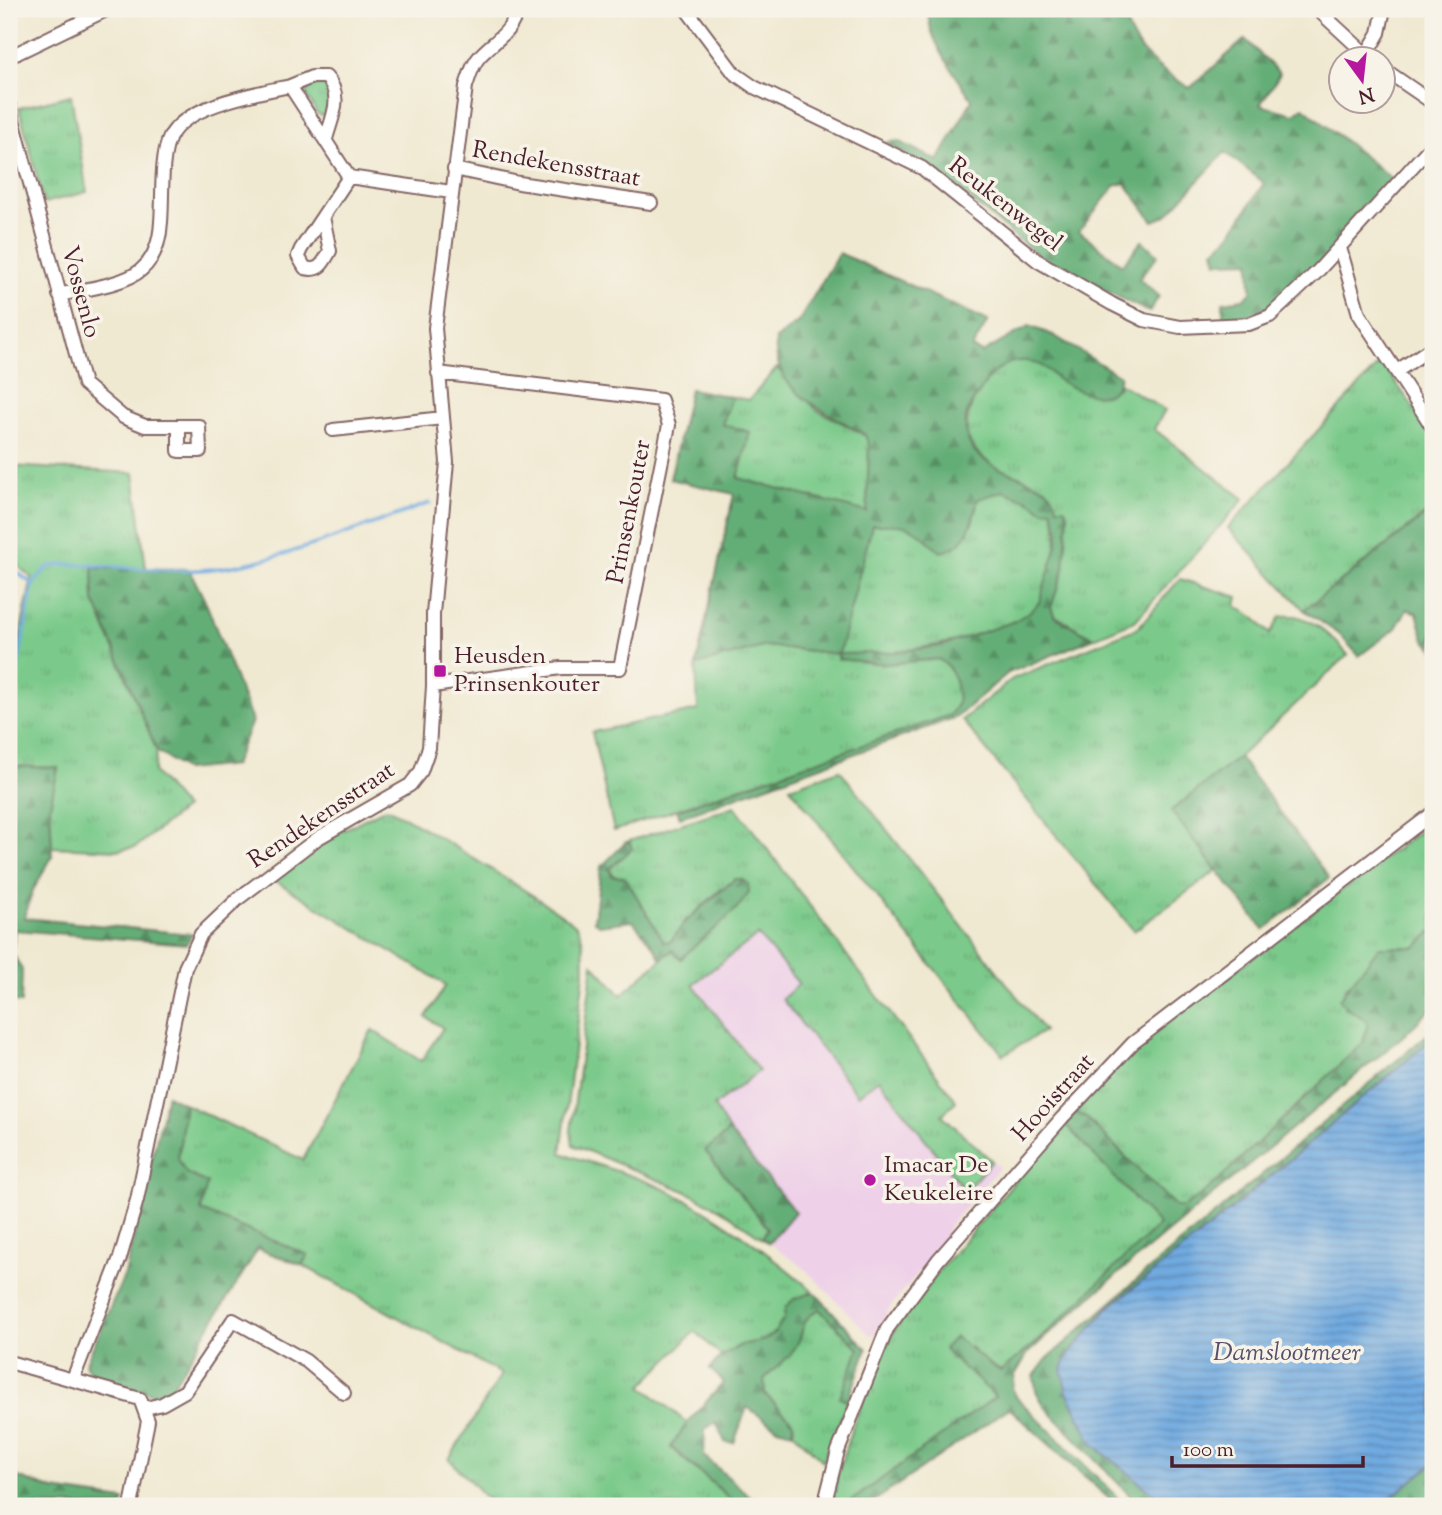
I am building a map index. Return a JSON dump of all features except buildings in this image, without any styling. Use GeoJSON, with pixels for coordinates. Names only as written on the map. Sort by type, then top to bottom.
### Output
{"type":"FeatureCollection","features":[{"type":"Feature","properties":{"kind":"street"},"geometry":{"type":"LineString","coordinates":[[9,57],[108,9]]}},
{"type":"Feature","properties":{"kind":"street","name":"Rendekensstraat"},"geometry":{"type":"LineString","coordinates":[[73,1380],[120,1258],[137,1200],[185,968],[193,947],[201,934],[239,898],[307,846],[410,785],[421,771],[429,748],[433,686],[433,614],[447,462],[438,373],[436,311],[454,169],[471,70],[480,57],[511,27],[517,9]]}},
{"type":"Feature","properties":{"kind":"street","name":"Reukenwegel"},"geometry":{"type":"LineString","coordinates":[[686,9],[734,73],[754,87],[922,168],[1038,261],[1136,317],[1180,327],[1249,324],[1270,316],[1340,248],[1433,144]]}},
{"type":"Feature","properties":{"kind":"street"},"geometry":{"type":"LineString","coordinates":[[1317,9],[1357,46]]}},
{"type":"Feature","properties":{"kind":"street"},"geometry":{"type":"LineString","coordinates":[[1374,46],[1384,9]]}},
{"type":"Feature","properties":{"kind":"street"},"geometry":{"type":"LineString","coordinates":[[59,295],[128,278],[148,262],[160,238],[168,140],[179,123],[193,113],[290,86],[312,77],[326,77],[333,85],[337,97],[326,139]]}},
{"type":"Feature","properties":{"kind":"street"},"geometry":{"type":"LineString","coordinates":[[1396,78],[1433,103]]}},
{"type":"Feature","properties":{"kind":"street"},"geometry":{"type":"LineString","coordinates":[[290,86],[349,177]]}},
{"type":"Feature","properties":{"kind":"street","name":"Vossenlo"},"geometry":{"type":"LineString","coordinates":[[9,105],[84,384],[101,401],[124,417],[145,426],[179,426]]}},
{"type":"Feature","properties":{"kind":"street","name":"Rendekensstraat"},"geometry":{"type":"LineString","coordinates":[[454,169],[519,183],[651,203]]}},
{"type":"Feature","properties":{"kind":"street"},"geometry":{"type":"LineString","coordinates":[[349,177],[451,192]]}},
{"type":"Feature","properties":{"kind":"street"},"geometry":{"type":"LineString","coordinates":[[323,217],[349,177]]}},
{"type":"Feature","properties":{"kind":"street"},"geometry":{"type":"LineString","coordinates":[[1340,248],[1359,314],[1433,428]]}},
{"type":"Feature","properties":{"kind":"street"},"geometry":{"type":"LineString","coordinates":[[1397,371],[1433,346]]}},
{"type":"Feature","properties":{"kind":"street","name":"Prinsenkouter"},"geometry":{"type":"LineString","coordinates":[[433,686],[561,668],[620,668],[669,425],[661,400],[438,373]]}},
{"type":"Feature","properties":{"kind":"street"},"geometry":{"type":"LineString","coordinates":[[333,430],[443,418]]}},
{"type":"Feature","properties":{"kind":"street","name":"Hooistraat"},"geometry":{"type":"LineString","coordinates":[[824,1506],[838,1451],[887,1329],[938,1260],[1009,1179],[1133,1043],[1433,813]]}},
{"type":"Feature","properties":{"kind":"street"},"geometry":{"type":"LineString","coordinates":[[146,1408],[162,1404],[185,1391],[233,1320],[306,1361],[344,1393]]}},
{"type":"Feature","properties":{"kind":"street"},"geometry":{"type":"LineString","coordinates":[[9,1362],[140,1399],[146,1408],[148,1421],[131,1506]]}},
{"type":"Feature","properties":{"kind":"shaded area"},"geometry":{"type":"Polygon","coordinates":[[[759,935],[799,985],[783,999],[858,1094],[879,1079],[964,1191],[992,1161],[1000,1167],[949,1225],[945,1240],[891,1306],[875,1335],[869,1334],[803,1267],[769,1243],[795,1212],[729,1131],[713,1106],[693,984],[759,935]]]}},
{"type":"Feature","properties":{"kind":"green space"},"geometry":{"type":"Polygon","coordinates":[[[929,9],[1124,9],[1131,35],[1146,56],[1190,88],[1245,39],[1280,74],[1260,105],[1294,114],[1303,107],[1392,179],[1338,245],[1297,287],[1274,304],[1250,315],[1223,320],[1223,302],[1243,299],[1251,293],[1250,261],[1217,262],[1214,250],[1230,235],[1264,183],[1225,152],[1166,216],[1153,221],[1125,183],[1115,186],[1079,231],[1122,265],[1142,241],[1158,255],[1139,279],[1159,296],[1149,312],[1046,262],[937,172],[886,143],[898,141],[938,161],[972,100],[937,43],[929,19],[929,9]]]}},
{"type":"Feature","properties":{"kind":"green space"},"geometry":{"type":"Polygon","coordinates":[[[312,83],[324,84],[332,96],[325,116],[317,114],[307,97],[307,88],[312,83]]]}},
{"type":"Feature","properties":{"kind":"green space"},"geometry":{"type":"Polygon","coordinates":[[[71,95],[87,192],[44,203],[19,108],[71,95]]]}},
{"type":"Feature","properties":{"kind":"green space"},"geometry":{"type":"Polygon","coordinates":[[[839,253],[988,321],[972,348],[982,353],[1029,326],[1053,335],[1120,376],[1117,386],[1111,392],[1095,395],[1068,386],[1036,363],[1011,363],[989,378],[966,417],[967,438],[976,453],[990,464],[1040,486],[1052,495],[1057,507],[1064,507],[1068,515],[1064,569],[1051,607],[1054,616],[1094,638],[1008,673],[956,717],[680,817],[677,810],[950,715],[958,703],[952,672],[938,659],[886,664],[838,659],[838,654],[766,646],[696,665],[734,494],[670,479],[690,389],[732,397],[722,424],[750,432],[738,478],[867,512],[869,444],[865,435],[805,399],[783,374],[777,358],[776,339],[799,321],[839,253]],[[1003,491],[978,499],[971,525],[963,540],[941,552],[911,528],[872,525],[839,654],[895,652],[941,646],[1015,621],[1029,612],[1039,603],[1059,531],[1052,509],[1044,511],[1028,500],[1003,491]]]}},
{"type":"Feature","properties":{"kind":"green space"},"geometry":{"type":"Polygon","coordinates":[[[1030,361],[1045,367],[1059,380],[1118,388],[1119,383],[1165,410],[1154,429],[1244,499],[1135,621],[1094,638],[1054,615],[1051,607],[1064,569],[1068,514],[1064,507],[1057,507],[1046,488],[995,467],[978,453],[967,434],[970,410],[990,375],[1008,362],[1030,361]]]}},
{"type":"Feature","properties":{"kind":"green space"},"geometry":{"type":"Polygon","coordinates":[[[1381,362],[1433,435],[1433,502],[1428,512],[1304,610],[1228,528],[1381,362]]]}},
{"type":"Feature","properties":{"kind":"green space"},"geometry":{"type":"Polygon","coordinates":[[[777,368],[817,410],[865,435],[869,444],[867,512],[738,478],[722,424],[732,397],[749,400],[777,368]]]}},
{"type":"Feature","properties":{"kind":"green space"},"geometry":{"type":"Polygon","coordinates":[[[9,466],[134,473],[146,569],[93,568],[94,600],[157,751],[154,772],[185,808],[136,847],[119,850],[52,847],[50,807],[58,768],[9,766],[9,685],[32,578],[9,558],[9,466]]]}},
{"type":"Feature","properties":{"kind":"green space"},"geometry":{"type":"Polygon","coordinates":[[[1003,491],[1028,500],[1044,511],[1052,508],[1057,530],[1056,550],[1044,592],[1037,605],[1021,618],[972,637],[914,649],[838,659],[886,664],[938,659],[944,662],[952,672],[956,684],[958,703],[950,715],[614,831],[592,732],[698,710],[696,665],[766,646],[838,654],[872,525],[896,524],[911,527],[929,541],[972,524],[978,499],[1003,491]]]}},
{"type":"Feature","properties":{"kind":"green space"},"geometry":{"type":"Polygon","coordinates":[[[1433,502],[1433,649],[1424,638],[1417,613],[1407,609],[1396,628],[1359,656],[1340,635],[1304,610],[1428,513],[1433,502]]]}},
{"type":"Feature","properties":{"kind":"green space"},"geometry":{"type":"Polygon","coordinates":[[[93,568],[189,569],[206,603],[252,721],[234,765],[185,770],[157,751],[94,600],[93,568]]]}},
{"type":"Feature","properties":{"kind":"green space"},"geometry":{"type":"Polygon","coordinates":[[[1180,579],[1238,597],[1236,606],[1255,618],[1270,634],[1280,617],[1299,617],[1309,621],[1327,633],[1348,655],[1239,757],[1172,810],[1216,871],[1134,931],[962,720],[1012,679],[1138,628],[1180,579]]]}},
{"type":"Feature","properties":{"kind":"green space"},"geometry":{"type":"Polygon","coordinates":[[[1239,757],[1329,878],[1264,930],[1171,811],[1239,757]]]}},
{"type":"Feature","properties":{"kind":"green space"},"geometry":{"type":"Polygon","coordinates":[[[9,766],[58,768],[50,807],[52,857],[33,890],[24,918],[192,934],[187,944],[15,930],[12,952],[22,970],[21,1003],[9,1001],[9,766]]]}},
{"type":"Feature","properties":{"kind":"green space"},"geometry":{"type":"Polygon","coordinates":[[[840,770],[1044,1031],[1003,1055],[790,787],[840,770]]]}},
{"type":"Feature","properties":{"kind":"green space"},"geometry":{"type":"Polygon","coordinates":[[[735,806],[956,1101],[942,1115],[992,1161],[965,1191],[879,1079],[858,1095],[782,999],[799,984],[758,935],[693,984],[759,1071],[714,1106],[729,1131],[706,1151],[768,1228],[762,1238],[720,1209],[687,1192],[573,1145],[571,1131],[593,964],[621,995],[672,950],[681,959],[704,935],[722,888],[685,922],[671,941],[663,942],[649,918],[609,869],[631,849],[630,843],[626,842],[735,806]]]}},
{"type":"Feature","properties":{"kind":"green space"},"geometry":{"type":"Polygon","coordinates":[[[386,808],[517,885],[568,919],[580,932],[584,974],[561,1153],[634,1177],[679,1196],[740,1233],[814,1292],[794,1299],[785,1308],[784,1319],[775,1332],[765,1340],[741,1345],[721,1356],[695,1331],[642,1386],[687,1423],[671,1448],[739,1506],[494,1506],[449,1459],[502,1374],[302,1265],[308,1255],[201,1211],[178,1159],[185,1104],[303,1160],[372,1030],[421,1061],[443,1028],[426,1017],[446,985],[272,879],[323,840],[386,808]]]}},
{"type":"Feature","properties":{"kind":"green space"},"geometry":{"type":"Polygon","coordinates":[[[1433,821],[1433,930],[1416,947],[1379,947],[1359,976],[1345,988],[1344,1007],[1359,1014],[1368,1023],[1363,1043],[1211,1187],[1184,1207],[1176,1207],[1086,1117],[1073,1111],[1136,1046],[1433,821]]]}},
{"type":"Feature","properties":{"kind":"green space"},"geometry":{"type":"Polygon","coordinates":[[[626,842],[630,843],[632,849],[609,869],[612,876],[625,877],[664,942],[671,941],[685,922],[735,879],[741,879],[748,884],[749,893],[734,911],[681,959],[672,950],[661,960],[655,948],[633,921],[599,925],[594,921],[601,867],[626,842]]]}},
{"type":"Feature","properties":{"kind":"green space"},"geometry":{"type":"Polygon","coordinates":[[[1433,930],[1433,1007],[1402,1037],[1089,1298],[1028,1353],[1015,1375],[1012,1388],[1017,1398],[1126,1506],[1117,1506],[1009,1408],[867,1506],[844,1506],[995,1397],[944,1349],[955,1337],[1001,1371],[1041,1338],[1159,1225],[1064,1123],[1073,1111],[1085,1117],[1176,1207],[1184,1207],[1211,1187],[1363,1043],[1368,1023],[1339,999],[1379,947],[1416,947],[1433,930]]]}},
{"type":"Feature","properties":{"kind":"green space"},"geometry":{"type":"Polygon","coordinates":[[[1433,1030],[1433,1038],[1214,1224],[1107,1309],[1066,1390],[1093,1444],[1168,1506],[1140,1506],[1045,1407],[1036,1391],[1034,1376],[1047,1359],[1132,1284],[1433,1030]]]}},
{"type":"Feature","properties":{"kind":"green space"},"geometry":{"type":"Polygon","coordinates":[[[167,1095],[185,1104],[178,1159],[186,1173],[207,1183],[201,1211],[308,1255],[302,1265],[258,1249],[175,1382],[174,1390],[153,1394],[93,1377],[85,1365],[125,1274],[167,1095]]]}},
{"type":"Feature","properties":{"kind":"green space"},"geometry":{"type":"Polygon","coordinates":[[[1064,1123],[1160,1225],[1041,1338],[1001,1371],[985,1364],[971,1347],[952,1359],[969,1370],[996,1397],[844,1506],[828,1506],[850,1434],[881,1352],[905,1314],[942,1267],[1064,1123]]]}},
{"type":"Feature","properties":{"kind":"green space"},"geometry":{"type":"Polygon","coordinates":[[[729,1131],[795,1212],[769,1243],[762,1238],[768,1228],[705,1151],[729,1131]]]}},
{"type":"Feature","properties":{"kind":"green space"},"geometry":{"type":"Polygon","coordinates":[[[814,1292],[867,1349],[848,1401],[840,1397],[859,1349],[819,1309],[805,1322],[793,1351],[764,1379],[765,1394],[794,1423],[793,1432],[777,1428],[747,1407],[734,1443],[725,1442],[716,1422],[705,1429],[704,1456],[761,1506],[739,1506],[671,1447],[687,1423],[724,1382],[710,1369],[721,1356],[741,1345],[765,1340],[775,1332],[784,1319],[785,1308],[794,1299],[814,1292]]]}},
{"type":"Feature","properties":{"kind":"green space"},"geometry":{"type":"Polygon","coordinates":[[[819,1309],[859,1349],[841,1396],[848,1401],[823,1461],[793,1432],[794,1423],[765,1394],[764,1379],[793,1350],[805,1322],[819,1309]]]}},
{"type":"Feature","properties":{"kind":"green space"},"geometry":{"type":"Polygon","coordinates":[[[1433,1464],[1433,1506],[1365,1506],[1391,1497],[1433,1464]]]}},
{"type":"Feature","properties":{"kind":"green space"},"geometry":{"type":"Polygon","coordinates":[[[9,1474],[54,1490],[124,1500],[122,1506],[22,1506],[9,1503],[9,1474]]]}},
{"type":"Feature","properties":{"kind":"water","name":"Damslootmeer"},"geometry":{"type":"Polygon","coordinates":[[[1433,1038],[1433,1464],[1391,1497],[1365,1506],[1273,1506],[1259,1498],[1237,1506],[1168,1506],[1093,1444],[1066,1390],[1062,1369],[1069,1354],[1107,1309],[1214,1224],[1433,1038]]]}},
{"type":"Feature","properties":{"kind":"waterway"},"geometry":{"type":"LineString","coordinates":[[9,714],[33,584],[48,567],[64,564],[181,570],[226,567],[285,554],[430,503]]}},
{"type":"Feature","properties":{"kind":"waterway"},"geometry":{"type":"LineString","coordinates":[[9,567],[33,584]]}},
{"type":"Feature","properties":{"kind":"place","name":"Heusden Prinsenkouter"},"geometry":{"type":"Point","coordinates":[440,671]}},
{"type":"Feature","properties":{"kind":"place","name":"Imacar De Keukeleire"},"geometry":{"type":"Point","coordinates":[870,1180]}}]}
